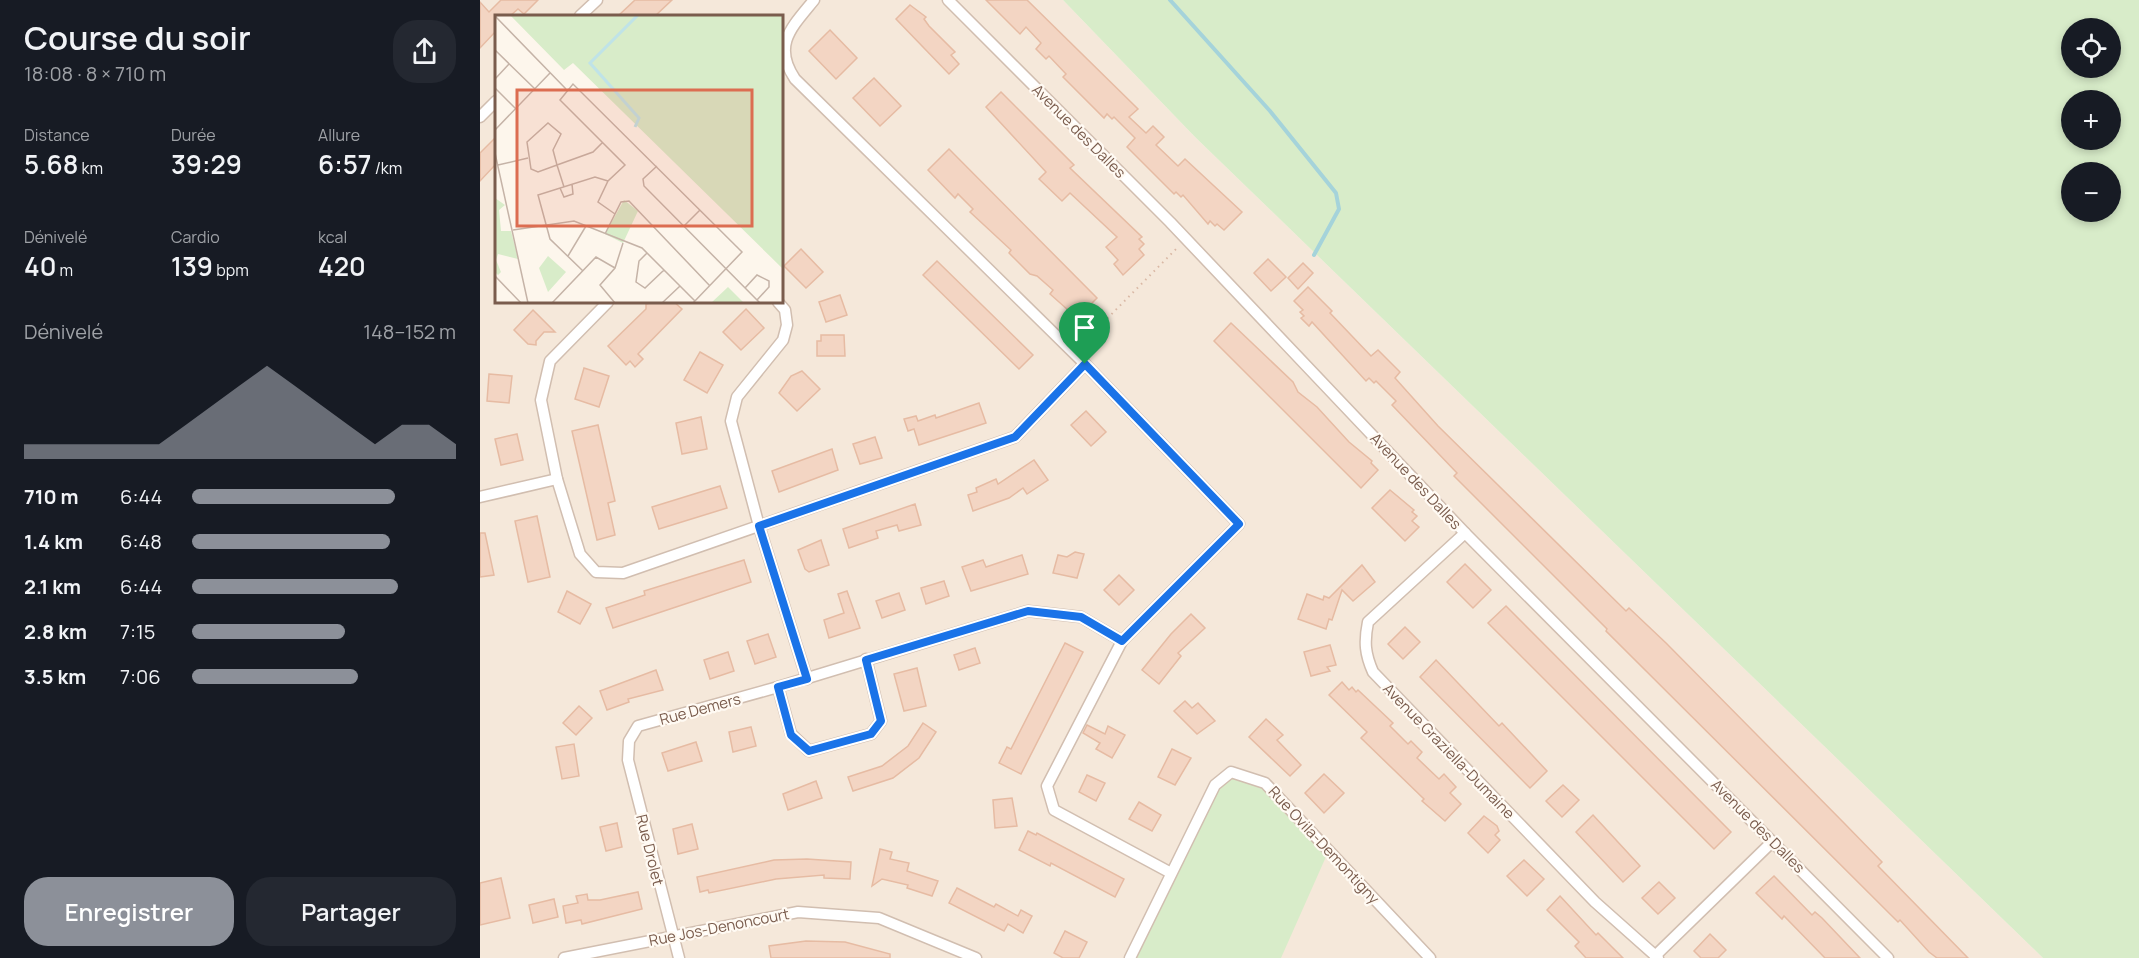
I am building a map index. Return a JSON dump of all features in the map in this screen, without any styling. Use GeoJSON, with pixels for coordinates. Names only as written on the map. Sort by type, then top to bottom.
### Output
{"type":"FeatureCollection","features":[{"type":"Feature","properties":{"kind":"street"},"geometry":{"type":"LineString","coordinates":[[581,15],[597,0]]}},
{"type":"Feature","properties":{"kind":"street"},"geometry":{"type":"LineString","coordinates":[[814,0],[786,35],[785,64],[795,79],[1085,364],[1239,524],[1122,641],[1047,786],[1054,810],[1171,873]]}},
{"type":"Feature","properties":{"kind":"street","name":"Avenue des Dalles"},"geometry":{"type":"LineString","coordinates":[[948,0],[1186,239],[1465,533],[1888,958]]}},
{"type":"Feature","properties":{"kind":"street"},"geometry":{"type":"LineString","coordinates":[[480,117],[495,102]]}},
{"type":"Feature","properties":{"kind":"street"},"geometry":{"type":"LineString","coordinates":[[607,303],[550,361],[541,400],[557,479],[580,554],[596,572],[623,573],[1015,437],[1085,364]]}},
{"type":"Feature","properties":{"kind":"street"},"geometry":{"type":"LineString","coordinates":[[779,303],[785,310],[787,325],[783,340],[737,397],[732,421],[759,526],[807,679]]}},
{"type":"Feature","properties":{"kind":"street"},"geometry":{"type":"LineString","coordinates":[[480,497],[557,479]]}},
{"type":"Feature","properties":{"kind":"street","name":"Avenue Graziella-Dumaine"},"geometry":{"type":"LineString","coordinates":[[1465,533],[1368,622],[1364,641],[1366,655],[1373,672],[1595,902],[1656,957]]}},
{"type":"Feature","properties":{"kind":"street","name":"Rue Demers"},"geometry":{"type":"LineString","coordinates":[[629,741],[638,726],[807,679],[1028,611],[1081,617],[1122,641]]}},
{"type":"Feature","properties":{"kind":"street"},"geometry":{"type":"LineString","coordinates":[[778,687],[791,735],[809,751],[871,734],[881,721],[866,660]]}},
{"type":"Feature","properties":{"kind":"street","name":"Rue Drolet"},"geometry":{"type":"LineString","coordinates":[[629,741],[628,760],[679,958]]}},
{"type":"Feature","properties":{"kind":"street","name":"Rue Ovila-Demontigny"},"geometry":{"type":"LineString","coordinates":[[1130,958],[1215,785],[1231,772],[1265,783],[1430,958]]}},
{"type":"Feature","properties":{"kind":"street"},"geometry":{"type":"LineString","coordinates":[[1656,957],[1772,842]]}},
{"type":"Feature","properties":{"kind":"street","name":"Rue Jos-Denoncourt"},"geometry":{"type":"LineString","coordinates":[[564,958],[798,912],[879,918],[969,957]]}},
{"type":"Feature","properties":{"kind":"path"},"geometry":{"type":"LineString","coordinates":[[1073,353],[1186,239]]}},
{"type":"Feature","properties":{"kind":"shaded area"},"geometry":{"type":"Polygon","coordinates":[[[480,0],[1063,0],[1195,137],[2043,958],[480,958],[480,0]]]}},
{"type":"Feature","properties":{"kind":"green space"},"geometry":{"type":"Polygon","coordinates":[[[1063,0],[2139,0],[2139,958],[2043,958],[1195,137],[1063,0]]]}},
{"type":"Feature","properties":{"kind":"green space"},"geometry":{"type":"Polygon","coordinates":[[[1231,772],[1265,783],[1329,850],[1281,958],[1130,958],[1215,785],[1231,772]]]}},
{"type":"Feature","properties":{"kind":"building"},"geometry":{"type":"Polygon","coordinates":[[[501,0],[538,0],[524,14],[518,9],[511,15],[495,15],[495,32],[480,48],[480,2],[489,12],[501,0]]]}},
{"type":"Feature","properties":{"kind":"building"},"geometry":{"type":"Polygon","coordinates":[[[635,0],[672,0],[656,15],[619,15],[635,0]]]}},
{"type":"Feature","properties":{"kind":"building"},"geometry":{"type":"Polygon","coordinates":[[[986,0],[1027,0],[1138,109],[1129,117],[1146,133],[1153,126],[1164,137],[1156,145],[1178,166],[1185,159],[1242,212],[1224,230],[1210,221],[1208,224],[1183,195],[1181,197],[1176,192],[1174,194],[1127,147],[1135,138],[1114,117],[1112,119],[1107,114],[1104,118],[1063,77],[1066,74],[1049,56],[1046,59],[1036,49],[1041,43],[1026,27],[1020,34],[986,0]]]}},
{"type":"Feature","properties":{"kind":"building"},"geometry":{"type":"Polygon","coordinates":[[[910,5],[926,17],[924,19],[929,26],[955,52],[951,55],[959,64],[949,74],[896,19],[910,5]]]}},
{"type":"Feature","properties":{"kind":"building"},"geometry":{"type":"Polygon","coordinates":[[[830,30],[857,58],[836,79],[809,51],[830,30]]]}},
{"type":"Feature","properties":{"kind":"building"},"geometry":{"type":"Polygon","coordinates":[[[874,78],[901,106],[880,126],[853,98],[874,78]]]}},
{"type":"Feature","properties":{"kind":"building"},"geometry":{"type":"Polygon","coordinates":[[[1001,92],[1074,165],[1070,168],[1142,237],[1139,239],[1144,244],[1139,249],[1144,255],[1123,275],[1114,264],[1118,260],[1106,247],[1117,237],[1070,193],[1062,201],[1039,179],[1046,172],[986,107],[1001,92]]]}},
{"type":"Feature","properties":{"kind":"building"},"geometry":{"type":"Polygon","coordinates":[[[495,138],[495,165],[480,181],[480,153],[495,138]]]}},
{"type":"Feature","properties":{"kind":"building"},"geometry":{"type":"Polygon","coordinates":[[[949,149],[1097,298],[1077,318],[1050,294],[1053,290],[1037,276],[1030,274],[1009,253],[1011,250],[970,212],[973,209],[958,194],[955,198],[928,170],[949,149]]]}},
{"type":"Feature","properties":{"kind":"building"},"geometry":{"type":"Polygon","coordinates":[[[801,249],[823,272],[806,288],[784,266],[801,249]]]}},
{"type":"Feature","properties":{"kind":"building"},"geometry":{"type":"Polygon","coordinates":[[[1268,259],[1286,277],[1271,291],[1254,273],[1268,259]]]}},
{"type":"Feature","properties":{"kind":"building"},"geometry":{"type":"Polygon","coordinates":[[[937,261],[1033,355],[1019,369],[923,275],[937,261]]]}},
{"type":"Feature","properties":{"kind":"building"},"geometry":{"type":"Polygon","coordinates":[[[1303,263],[1313,273],[1298,289],[1288,278],[1303,263]]]}},
{"type":"Feature","properties":{"kind":"building"},"geometry":{"type":"Polygon","coordinates":[[[1308,287],[1371,356],[1378,350],[1400,372],[1395,378],[1438,426],[1626,611],[1629,608],[1666,643],[1844,823],[1882,862],[1878,866],[1968,958],[1937,958],[1929,952],[1900,920],[1898,922],[1606,631],[1607,629],[1454,476],[1457,473],[1392,405],[1396,401],[1376,381],[1374,383],[1369,378],[1366,381],[1312,322],[1309,326],[1301,318],[1304,316],[1300,312],[1303,310],[1294,301],[1308,287]]]}},
{"type":"Feature","properties":{"kind":"building"},"geometry":{"type":"Polygon","coordinates":[[[840,295],[847,315],[826,322],[819,302],[840,295]]]}},
{"type":"Feature","properties":{"kind":"building"},"geometry":{"type":"Polygon","coordinates":[[[675,303],[682,309],[638,354],[643,359],[635,367],[630,361],[626,365],[608,346],[646,309],[646,304],[675,303]]]}},
{"type":"Feature","properties":{"kind":"building"},"geometry":{"type":"Polygon","coordinates":[[[746,309],[764,328],[741,350],[723,332],[746,309]]]}},
{"type":"Feature","properties":{"kind":"building"},"geometry":{"type":"Polygon","coordinates":[[[533,310],[555,332],[544,332],[536,341],[536,345],[528,344],[514,330],[533,310]]]}},
{"type":"Feature","properties":{"kind":"building"},"geometry":{"type":"Polygon","coordinates":[[[1231,323],[1293,382],[1298,392],[1317,407],[1349,442],[1372,461],[1371,463],[1378,470],[1361,488],[1214,341],[1231,323]]]}},
{"type":"Feature","properties":{"kind":"building"},"geometry":{"type":"Polygon","coordinates":[[[821,335],[844,335],[845,356],[817,356],[817,341],[821,341],[821,335]]]}},
{"type":"Feature","properties":{"kind":"building"},"geometry":{"type":"Polygon","coordinates":[[[700,352],[723,365],[707,393],[684,380],[700,352]]]}},
{"type":"Feature","properties":{"kind":"building"},"geometry":{"type":"Polygon","coordinates":[[[584,368],[609,376],[599,407],[575,399],[584,368]]]}},
{"type":"Feature","properties":{"kind":"building"},"geometry":{"type":"Polygon","coordinates":[[[802,371],[820,389],[797,411],[779,393],[791,376],[802,371]]]}},
{"type":"Feature","properties":{"kind":"building"},"geometry":{"type":"Polygon","coordinates":[[[489,374],[512,376],[509,403],[487,401],[489,374]]]}},
{"type":"Feature","properties":{"kind":"building"},"geometry":{"type":"Polygon","coordinates":[[[979,403],[986,423],[919,445],[914,429],[908,431],[904,419],[916,416],[918,421],[935,415],[936,418],[979,403]]]}},
{"type":"Feature","properties":{"kind":"building"},"geometry":{"type":"Polygon","coordinates":[[[1086,411],[1106,432],[1091,446],[1071,425],[1086,411]]]}},
{"type":"Feature","properties":{"kind":"building"},"geometry":{"type":"Polygon","coordinates":[[[701,417],[707,449],[682,454],[676,423],[701,417]]]}},
{"type":"Feature","properties":{"kind":"building"},"geometry":{"type":"Polygon","coordinates":[[[598,425],[615,501],[608,503],[615,535],[597,540],[572,431],[598,425]]]}},
{"type":"Feature","properties":{"kind":"building"},"geometry":{"type":"Polygon","coordinates":[[[517,434],[523,460],[501,465],[495,439],[517,434]]]}},
{"type":"Feature","properties":{"kind":"building"},"geometry":{"type":"Polygon","coordinates":[[[875,437],[882,458],[860,464],[853,444],[875,437]]]}},
{"type":"Feature","properties":{"kind":"building"},"geometry":{"type":"Polygon","coordinates":[[[832,449],[838,470],[779,492],[772,471],[832,449]]]}},
{"type":"Feature","properties":{"kind":"building"},"geometry":{"type":"Polygon","coordinates":[[[1034,460],[1048,480],[1027,494],[1023,488],[1009,498],[973,511],[968,495],[977,492],[976,488],[996,479],[998,484],[1034,460]]]}},
{"type":"Feature","properties":{"kind":"building"},"geometry":{"type":"Polygon","coordinates":[[[720,486],[727,508],[659,529],[652,507],[720,486]]]}},
{"type":"Feature","properties":{"kind":"building"},"geometry":{"type":"Polygon","coordinates":[[[1390,490],[1414,510],[1412,512],[1417,516],[1412,521],[1419,527],[1405,541],[1372,508],[1390,490]]]}},
{"type":"Feature","properties":{"kind":"building"},"geometry":{"type":"Polygon","coordinates":[[[915,504],[921,525],[899,531],[897,525],[876,531],[878,538],[849,548],[843,529],[915,504]]]}},
{"type":"Feature","properties":{"kind":"building"},"geometry":{"type":"Polygon","coordinates":[[[537,516],[550,577],[528,582],[515,521],[537,516]]]}},
{"type":"Feature","properties":{"kind":"building"},"geometry":{"type":"Polygon","coordinates":[[[480,533],[485,533],[494,575],[480,577],[480,533]]]}},
{"type":"Feature","properties":{"kind":"building"},"geometry":{"type":"Polygon","coordinates":[[[821,540],[829,565],[809,572],[805,569],[798,550],[821,540]]]}},
{"type":"Feature","properties":{"kind":"building"},"geometry":{"type":"Polygon","coordinates":[[[1075,552],[1084,554],[1077,578],[1053,573],[1058,555],[1067,557],[1075,552]]]}},
{"type":"Feature","properties":{"kind":"building"},"geometry":{"type":"Polygon","coordinates":[[[1022,555],[1028,574],[971,591],[962,567],[983,560],[986,567],[1022,555]]]}},
{"type":"Feature","properties":{"kind":"building"},"geometry":{"type":"Polygon","coordinates":[[[744,560],[751,582],[613,628],[606,608],[645,595],[644,591],[744,560]]]}},
{"type":"Feature","properties":{"kind":"building"},"geometry":{"type":"Polygon","coordinates":[[[1465,564],[1491,590],[1473,608],[1447,582],[1465,564]]]}},
{"type":"Feature","properties":{"kind":"building"},"geometry":{"type":"Polygon","coordinates":[[[1362,565],[1375,582],[1353,601],[1342,590],[1332,620],[1329,619],[1326,629],[1298,619],[1307,594],[1323,600],[1324,596],[1329,598],[1362,565]]]}},
{"type":"Feature","properties":{"kind":"building"},"geometry":{"type":"Polygon","coordinates":[[[1119,575],[1134,590],[1119,605],[1104,590],[1119,575]]]}},
{"type":"Feature","properties":{"kind":"building"},"geometry":{"type":"Polygon","coordinates":[[[944,581],[949,596],[926,604],[921,588],[944,581]]]}},
{"type":"Feature","properties":{"kind":"building"},"geometry":{"type":"Polygon","coordinates":[[[567,591],[591,604],[580,624],[558,612],[567,591]]]}},
{"type":"Feature","properties":{"kind":"building"},"geometry":{"type":"Polygon","coordinates":[[[847,591],[860,628],[829,638],[824,620],[844,613],[838,594],[847,591]]]}},
{"type":"Feature","properties":{"kind":"building"},"geometry":{"type":"Polygon","coordinates":[[[899,593],[905,610],[882,618],[876,601],[899,593]]]}},
{"type":"Feature","properties":{"kind":"building"},"geometry":{"type":"Polygon","coordinates":[[[1506,606],[1731,832],[1714,849],[1488,623],[1506,606]]]}},
{"type":"Feature","properties":{"kind":"building"},"geometry":{"type":"Polygon","coordinates":[[[1191,614],[1205,628],[1178,653],[1181,656],[1159,684],[1142,670],[1171,634],[1191,614]]]}},
{"type":"Feature","properties":{"kind":"building"},"geometry":{"type":"Polygon","coordinates":[[[1405,627],[1420,642],[1403,659],[1388,644],[1405,627]]]}},
{"type":"Feature","properties":{"kind":"building"},"geometry":{"type":"Polygon","coordinates":[[[768,634],[776,657],[755,664],[747,641],[768,634]]]}},
{"type":"Feature","properties":{"kind":"building"},"geometry":{"type":"Polygon","coordinates":[[[1065,643],[1083,652],[1021,774],[999,763],[1007,747],[1011,749],[1065,643]]]}},
{"type":"Feature","properties":{"kind":"building"},"geometry":{"type":"Polygon","coordinates":[[[1330,645],[1336,665],[1327,667],[1330,671],[1311,676],[1304,652],[1330,645]]]}},
{"type":"Feature","properties":{"kind":"building"},"geometry":{"type":"Polygon","coordinates":[[[975,648],[980,663],[959,670],[954,655],[975,648]]]}},
{"type":"Feature","properties":{"kind":"building"},"geometry":{"type":"Polygon","coordinates":[[[728,652],[734,671],[710,679],[704,660],[728,652]]]}},
{"type":"Feature","properties":{"kind":"building"},"geometry":{"type":"Polygon","coordinates":[[[1436,660],[1499,726],[1502,723],[1547,771],[1530,788],[1420,677],[1436,660]]]}},
{"type":"Feature","properties":{"kind":"building"},"geometry":{"type":"Polygon","coordinates":[[[917,668],[926,706],[904,711],[894,674],[917,668]]]}},
{"type":"Feature","properties":{"kind":"building"},"geometry":{"type":"Polygon","coordinates":[[[656,670],[663,690],[628,699],[629,702],[607,710],[600,691],[656,670]]]}},
{"type":"Feature","properties":{"kind":"building"},"geometry":{"type":"Polygon","coordinates":[[[1342,682],[1349,690],[1352,687],[1356,692],[1358,690],[1393,723],[1390,726],[1408,744],[1411,741],[1422,752],[1417,758],[1439,779],[1444,774],[1456,787],[1450,793],[1461,804],[1445,821],[1422,801],[1424,799],[1361,738],[1367,732],[1329,695],[1342,682]]]}},
{"type":"Feature","properties":{"kind":"building"},"geometry":{"type":"Polygon","coordinates":[[[1185,701],[1192,708],[1198,703],[1215,721],[1197,734],[1174,711],[1185,701]]]}},
{"type":"Feature","properties":{"kind":"building"},"geometry":{"type":"Polygon","coordinates":[[[579,706],[592,718],[576,735],[563,723],[579,706]]]}},
{"type":"Feature","properties":{"kind":"building"},"geometry":{"type":"Polygon","coordinates":[[[1266,719],[1283,735],[1277,740],[1301,765],[1290,776],[1249,737],[1266,719]]]}},
{"type":"Feature","properties":{"kind":"building"},"geometry":{"type":"Polygon","coordinates":[[[923,723],[936,732],[919,758],[893,778],[853,791],[848,777],[882,766],[908,746],[923,723]]]}},
{"type":"Feature","properties":{"kind":"building"},"geometry":{"type":"Polygon","coordinates":[[[1087,725],[1105,734],[1108,726],[1125,735],[1112,758],[1096,749],[1100,743],[1083,733],[1087,725]]]}},
{"type":"Feature","properties":{"kind":"building"},"geometry":{"type":"Polygon","coordinates":[[[751,727],[756,746],[733,752],[729,732],[751,727]]]}},
{"type":"Feature","properties":{"kind":"building"},"geometry":{"type":"Polygon","coordinates":[[[696,742],[702,761],[668,771],[662,753],[696,742]]]}},
{"type":"Feature","properties":{"kind":"building"},"geometry":{"type":"Polygon","coordinates":[[[574,744],[579,776],[562,779],[556,747],[574,744]]]}},
{"type":"Feature","properties":{"kind":"building"},"geometry":{"type":"Polygon","coordinates":[[[1172,749],[1191,758],[1175,785],[1158,777],[1172,749]]]}},
{"type":"Feature","properties":{"kind":"building"},"geometry":{"type":"Polygon","coordinates":[[[1324,774],[1344,793],[1324,813],[1305,793],[1324,774]]]}},
{"type":"Feature","properties":{"kind":"building"},"geometry":{"type":"Polygon","coordinates":[[[1087,775],[1105,783],[1096,801],[1079,792],[1087,775]]]}},
{"type":"Feature","properties":{"kind":"building"},"geometry":{"type":"Polygon","coordinates":[[[816,781],[822,798],[788,810],[783,794],[816,781]]]}},
{"type":"Feature","properties":{"kind":"building"},"geometry":{"type":"Polygon","coordinates":[[[1563,785],[1579,800],[1562,817],[1546,801],[1563,785]]]}},
{"type":"Feature","properties":{"kind":"building"},"geometry":{"type":"Polygon","coordinates":[[[1012,798],[1017,826],[995,828],[993,800],[1012,798]]]}},
{"type":"Feature","properties":{"kind":"building"},"geometry":{"type":"Polygon","coordinates":[[[1139,802],[1161,815],[1152,831],[1129,819],[1139,802]]]}},
{"type":"Feature","properties":{"kind":"building"},"geometry":{"type":"Polygon","coordinates":[[[1593,815],[1640,866],[1623,882],[1576,832],[1593,815]]]}},
{"type":"Feature","properties":{"kind":"building"},"geometry":{"type":"Polygon","coordinates":[[[1484,816],[1497,826],[1499,831],[1495,835],[1500,840],[1488,853],[1468,833],[1484,816]]]}},
{"type":"Feature","properties":{"kind":"building"},"geometry":{"type":"Polygon","coordinates":[[[617,823],[622,847],[606,851],[600,827],[617,823]]]}},
{"type":"Feature","properties":{"kind":"building"},"geometry":{"type":"Polygon","coordinates":[[[692,824],[698,849],[678,854],[673,829],[692,824]]]}},
{"type":"Feature","properties":{"kind":"building"},"geometry":{"type":"Polygon","coordinates":[[[1028,831],[1036,835],[1037,833],[1124,879],[1115,897],[1051,863],[1050,866],[1019,850],[1028,831]]]}},
{"type":"Feature","properties":{"kind":"building"},"geometry":{"type":"Polygon","coordinates":[[[880,849],[892,852],[890,859],[909,863],[907,871],[938,881],[932,896],[907,888],[908,885],[882,879],[872,886],[880,849]]]}},
{"type":"Feature","properties":{"kind":"building"},"geometry":{"type":"Polygon","coordinates":[[[807,859],[851,862],[850,879],[824,878],[824,875],[776,879],[709,893],[708,890],[700,892],[697,877],[774,860],[807,859]]]}},
{"type":"Feature","properties":{"kind":"building"},"geometry":{"type":"Polygon","coordinates":[[[1524,860],[1544,879],[1527,896],[1507,876],[1524,860]]]}},
{"type":"Feature","properties":{"kind":"building"},"geometry":{"type":"Polygon","coordinates":[[[1774,876],[1812,915],[1815,912],[1822,918],[1860,958],[1825,958],[1784,916],[1782,919],[1756,893],[1774,876]]]}},
{"type":"Feature","properties":{"kind":"building"},"geometry":{"type":"Polygon","coordinates":[[[501,878],[510,918],[480,925],[480,883],[501,878]]]}},
{"type":"Feature","properties":{"kind":"building"},"geometry":{"type":"Polygon","coordinates":[[[1659,882],[1675,898],[1658,914],[1642,898],[1659,882]]]}},
{"type":"Feature","properties":{"kind":"building"},"geometry":{"type":"Polygon","coordinates":[[[957,888],[994,907],[996,904],[1018,916],[1021,910],[1032,916],[1023,933],[1008,924],[1004,931],[949,903],[957,888]]]}},
{"type":"Feature","properties":{"kind":"building"},"geometry":{"type":"Polygon","coordinates":[[[638,892],[642,909],[582,924],[581,920],[566,923],[563,906],[578,903],[576,896],[587,894],[588,900],[600,900],[638,892]]]}},
{"type":"Feature","properties":{"kind":"building"},"geometry":{"type":"Polygon","coordinates":[[[1560,896],[1596,935],[1598,933],[1623,958],[1586,958],[1575,946],[1579,942],[1547,910],[1560,896]]]}},
{"type":"Feature","properties":{"kind":"building"},"geometry":{"type":"Polygon","coordinates":[[[554,899],[558,917],[533,923],[529,905],[554,899]]]}},
{"type":"Feature","properties":{"kind":"building"},"geometry":{"type":"Polygon","coordinates":[[[1065,931],[1087,942],[1079,958],[1063,958],[1054,953],[1065,931]]]}},
{"type":"Feature","properties":{"kind":"building"},"geometry":{"type":"Polygon","coordinates":[[[1710,934],[1726,950],[1718,958],[1701,958],[1694,951],[1710,934]]]}},
{"type":"Feature","properties":{"kind":"building"},"geometry":{"type":"Polygon","coordinates":[[[806,941],[845,942],[890,954],[890,958],[771,958],[769,946],[806,941]]]}},
{"type":"Feature","properties":{"kind":"waterway"},"geometry":{"type":"LineString","coordinates":[[1170,0],[1270,111],[1336,193],[1339,209],[1314,255]]}},
{"type":"Feature","properties":{"kind":"route"},"geometry":{"type":"LineString","coordinates":[[1085,364],[1239,524],[1122,641],[1081,617],[1028,611],[866,660],[881,721],[871,734],[809,751],[791,735],[778,687],[807,679],[759,526],[1015,437],[1085,364]]}}]}
